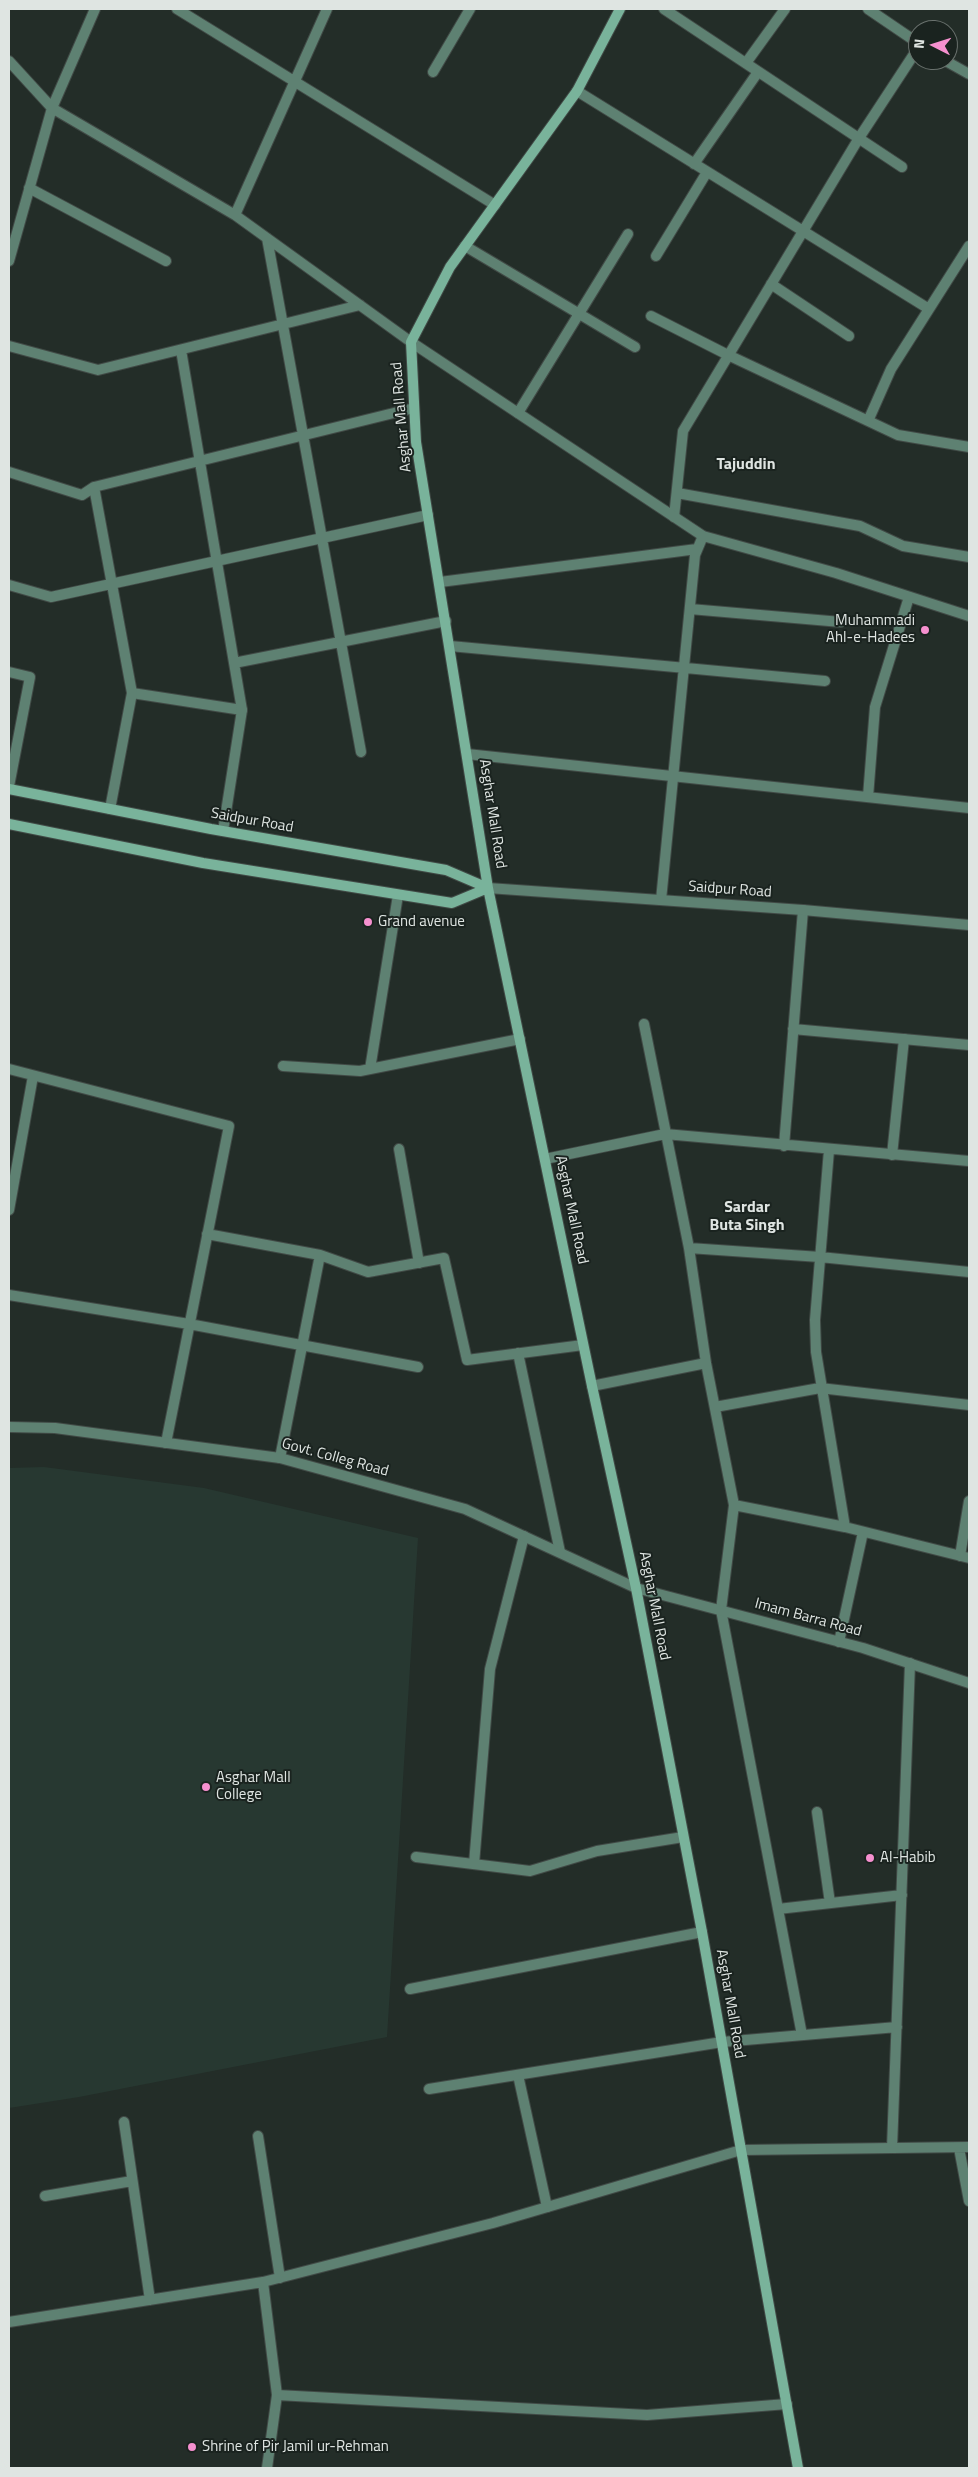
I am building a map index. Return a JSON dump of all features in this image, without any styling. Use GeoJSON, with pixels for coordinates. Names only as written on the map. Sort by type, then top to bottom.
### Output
{"type":"FeatureCollection","features":[{"type":"Feature","properties":{"kind":"main road","name":"Asghar Mall Road"},"geometry":{"type":"LineString","coordinates":[[620,9],[577,91],[450,267],[411,342],[416,442],[488,888],[583,1345],[636,1588],[702,1932],[798,2468]]}},
{"type":"Feature","properties":{"kind":"main road","name":"Saidpur Road"},"geometry":{"type":"LineString","coordinates":[[9,787],[223,831],[446,870],[488,888]]}},
{"type":"Feature","properties":{"kind":"main road","name":"Saidpur Road"},"geometry":{"type":"LineString","coordinates":[[9,824],[203,863],[452,904],[488,888]]}},
{"type":"Feature","properties":{"kind":"street"},"geometry":{"type":"LineString","coordinates":[[9,261],[52,108],[95,9]]}},
{"type":"Feature","properties":{"kind":"street"},"geometry":{"type":"LineString","coordinates":[[177,9],[495,205]]}},
{"type":"Feature","properties":{"kind":"street"},"geometry":{"type":"LineString","coordinates":[[235,214],[327,9]]}},
{"type":"Feature","properties":{"kind":"street"},"geometry":{"type":"LineString","coordinates":[[433,72],[470,9]]}},
{"type":"Feature","properties":{"kind":"street"},"geometry":{"type":"LineString","coordinates":[[664,9],[902,167]]}},
{"type":"Feature","properties":{"kind":"street"},"geometry":{"type":"LineString","coordinates":[[746,63],[785,9]]}},
{"type":"Feature","properties":{"kind":"street"},"geometry":{"type":"LineString","coordinates":[[868,9],[908,36]]}},
{"type":"Feature","properties":{"kind":"street"},"geometry":{"type":"LineString","coordinates":[[9,61],[52,108],[235,214],[411,342],[703,536],[836,574],[969,616]]}},
{"type":"Feature","properties":{"kind":"street"},"geometry":{"type":"LineString","coordinates":[[674,517],[683,431],[859,138],[908,63]]}},
{"type":"Feature","properties":{"kind":"street"},"geometry":{"type":"LineString","coordinates":[[958,68],[969,74]]}},
{"type":"Feature","properties":{"kind":"street"},"geometry":{"type":"LineString","coordinates":[[694,164],[758,72]]}},
{"type":"Feature","properties":{"kind":"street"},"geometry":{"type":"LineString","coordinates":[[577,91],[929,309]]}},
{"type":"Feature","properties":{"kind":"street"},"geometry":{"type":"LineString","coordinates":[[656,256],[707,172]]}},
{"type":"Feature","properties":{"kind":"street"},"geometry":{"type":"LineString","coordinates":[[29,188],[166,261]]}},
{"type":"Feature","properties":{"kind":"street"},"geometry":{"type":"LineString","coordinates":[[518,413],[628,234]]}},
{"type":"Feature","properties":{"kind":"street"},"geometry":{"type":"LineString","coordinates":[[267,238],[360,752]]}},
{"type":"Feature","properties":{"kind":"street"},"geometry":{"type":"LineString","coordinates":[[465,246],[635,347]]}},
{"type":"Feature","properties":{"kind":"street"},"geometry":{"type":"LineString","coordinates":[[868,421],[891,369],[969,246]]}},
{"type":"Feature","properties":{"kind":"street"},"geometry":{"type":"LineString","coordinates":[[771,284],[849,336]]}},
{"type":"Feature","properties":{"kind":"street"},"geometry":{"type":"LineString","coordinates":[[9,346],[98,370],[360,305]]}},
{"type":"Feature","properties":{"kind":"street"},"geometry":{"type":"LineString","coordinates":[[651,316],[728,355],[898,435],[969,447]]}},
{"type":"Feature","properties":{"kind":"street"},"geometry":{"type":"LineString","coordinates":[[181,350],[242,710],[223,831]]}},
{"type":"Feature","properties":{"kind":"street"},"geometry":{"type":"LineString","coordinates":[[9,472],[82,495],[94,488],[414,408]]}},
{"type":"Feature","properties":{"kind":"street"},"geometry":{"type":"LineString","coordinates":[[94,488],[132,693],[110,809]]}},
{"type":"Feature","properties":{"kind":"street"},"geometry":{"type":"LineString","coordinates":[[677,493],[860,526],[903,546],[969,557]]}},
{"type":"Feature","properties":{"kind":"street"},"geometry":{"type":"LineString","coordinates":[[9,585],[51,597],[428,515]]}},
{"type":"Feature","properties":{"kind":"street"},"geometry":{"type":"LineString","coordinates":[[661,900],[695,555],[703,536]]}},
{"type":"Feature","properties":{"kind":"street"},"geometry":{"type":"LineString","coordinates":[[440,582],[697,549]]}},
{"type":"Feature","properties":{"kind":"street"},"geometry":{"type":"LineString","coordinates":[[868,797],[875,707],[909,597]]}},
{"type":"Feature","properties":{"kind":"street"},"geometry":{"type":"LineString","coordinates":[[690,609],[841,622]]}},
{"type":"Feature","properties":{"kind":"street"},"geometry":{"type":"LineString","coordinates":[[234,662],[446,622]]}},
{"type":"Feature","properties":{"kind":"street"},"geometry":{"type":"LineString","coordinates":[[450,646],[825,681]]}},
{"type":"Feature","properties":{"kind":"street"},"geometry":{"type":"LineString","coordinates":[[9,672],[30,677],[9,787]]}},
{"type":"Feature","properties":{"kind":"street"},"geometry":{"type":"LineString","coordinates":[[132,693],[242,710]]}},
{"type":"Feature","properties":{"kind":"street"},"geometry":{"type":"LineString","coordinates":[[467,754],[969,808]]}},
{"type":"Feature","properties":{"kind":"street","name":"Saidpur Road"},"geometry":{"type":"LineString","coordinates":[[488,888],[803,910],[969,925]]}},
{"type":"Feature","properties":{"kind":"street"},"geometry":{"type":"LineString","coordinates":[[370,1069],[398,895]]}},
{"type":"Feature","properties":{"kind":"street"},"geometry":{"type":"LineString","coordinates":[[784,1146],[803,910]]}},
{"type":"Feature","properties":{"kind":"street"},"geometry":{"type":"LineString","coordinates":[[644,1024],[689,1248],[706,1363],[734,1505],[721,1610],[802,2035]]}},
{"type":"Feature","properties":{"kind":"street"},"geometry":{"type":"LineString","coordinates":[[793,1029],[969,1045]]}},
{"type":"Feature","properties":{"kind":"street"},"geometry":{"type":"LineString","coordinates":[[283,1066],[360,1071],[520,1039]]}},
{"type":"Feature","properties":{"kind":"street"},"geometry":{"type":"LineString","coordinates":[[892,1155],[904,1039]]}},
{"type":"Feature","properties":{"kind":"street"},"geometry":{"type":"LineString","coordinates":[[9,1070],[229,1126],[166,1443]]}},
{"type":"Feature","properties":{"kind":"street"},"geometry":{"type":"LineString","coordinates":[[9,1210],[34,1076]]}},
{"type":"Feature","properties":{"kind":"street"},"geometry":{"type":"LineString","coordinates":[[545,1159],[665,1134],[969,1161]]}},
{"type":"Feature","properties":{"kind":"street"},"geometry":{"type":"LineString","coordinates":[[400,1149],[418,1263]]}},
{"type":"Feature","properties":{"kind":"street"},"geometry":{"type":"LineString","coordinates":[[830,1150],[815,1320],[820,1388],[845,1527]]}},
{"type":"Feature","properties":{"kind":"street"},"geometry":{"type":"LineString","coordinates":[[207,1234],[320,1255],[368,1272],[444,1258],[467,1360],[583,1345]]}},
{"type":"Feature","properties":{"kind":"street"},"geometry":{"type":"LineString","coordinates":[[689,1248],[820,1257],[969,1272]]}},
{"type":"Feature","properties":{"kind":"street"},"geometry":{"type":"LineString","coordinates":[[280,1458],[320,1255]]}},
{"type":"Feature","properties":{"kind":"street"},"geometry":{"type":"LineString","coordinates":[[9,1295],[189,1324],[418,1367]]}},
{"type":"Feature","properties":{"kind":"street"},"geometry":{"type":"LineString","coordinates":[[518,1354],[560,1552]]}},
{"type":"Feature","properties":{"kind":"street"},"geometry":{"type":"LineString","coordinates":[[592,1386],[706,1363]]}},
{"type":"Feature","properties":{"kind":"street"},"geometry":{"type":"LineString","coordinates":[[715,1407],[820,1388],[969,1405]]}},
{"type":"Feature","properties":{"kind":"street","name":"Govt. Colleg Road"},"geometry":{"type":"LineString","coordinates":[[9,1427],[55,1428],[280,1458],[465,1509],[636,1588]]}},
{"type":"Feature","properties":{"kind":"street"},"geometry":{"type":"LineString","coordinates":[[734,1505],[845,1527],[965,1557],[969,1501]]}},
{"type":"Feature","properties":{"kind":"street"},"geometry":{"type":"LineString","coordinates":[[839,1642],[863,1532]]}},
{"type":"Feature","properties":{"kind":"street"},"geometry":{"type":"LineString","coordinates":[[474,1864],[490,1669],[524,1536]]}},
{"type":"Feature","properties":{"kind":"street","name":"Imam Barra Road"},"geometry":{"type":"LineString","coordinates":[[636,1588],[839,1642],[969,1683]]}},
{"type":"Feature","properties":{"kind":"street"},"geometry":{"type":"LineString","coordinates":[[892,2148],[910,1663]]}},
{"type":"Feature","properties":{"kind":"street"},"geometry":{"type":"LineString","coordinates":[[817,1812],[830,1903]]}},
{"type":"Feature","properties":{"kind":"street"},"geometry":{"type":"LineString","coordinates":[[416,1857],[530,1871],[597,1851],[683,1837]]}},
{"type":"Feature","properties":{"kind":"street"},"geometry":{"type":"LineString","coordinates":[[778,1909],[902,1895]]}},
{"type":"Feature","properties":{"kind":"street"},"geometry":{"type":"LineString","coordinates":[[410,1989],[702,1932]]}},
{"type":"Feature","properties":{"kind":"street"},"geometry":{"type":"LineString","coordinates":[[429,2089],[722,2042],[897,2027]]}},
{"type":"Feature","properties":{"kind":"street"},"geometry":{"type":"LineString","coordinates":[[518,2074],[547,2207]]}},
{"type":"Feature","properties":{"kind":"street"},"geometry":{"type":"LineString","coordinates":[[124,2122],[150,2300]]}},
{"type":"Feature","properties":{"kind":"street"},"geometry":{"type":"LineString","coordinates":[[258,2136],[280,2278]]}},
{"type":"Feature","properties":{"kind":"street"},"geometry":{"type":"LineString","coordinates":[[9,2322],[263,2282],[547,2207],[741,2150],[964,2148],[969,2201]]}},
{"type":"Feature","properties":{"kind":"street"},"geometry":{"type":"LineString","coordinates":[[45,2196],[132,2181]]}},
{"type":"Feature","properties":{"kind":"street"},"geometry":{"type":"LineString","coordinates":[[263,2282],[276,2395],[267,2468]]}},
{"type":"Feature","properties":{"kind":"street"},"geometry":{"type":"LineString","coordinates":[[276,2395],[647,2415],[787,2404]]}},
{"type":"Feature","properties":{"kind":"shaded area","name":"Asghar Mall College"},"geometry":{"type":"Polygon","coordinates":[[[44,1467],[204,1488],[418,1538],[387,2037],[79,2097],[9,2108],[9,1468],[44,1467]]]}},
{"type":"Feature","properties":{"kind":"place","name":"Muhammadi Ahl-e-Hadees"},"geometry":{"type":"Point","coordinates":[925,630]}},
{"type":"Feature","properties":{"kind":"place","name":"Grand avenue"},"geometry":{"type":"Point","coordinates":[368,922]}},
{"type":"Feature","properties":{"kind":"place","name":"Asghar Mall College"},"geometry":{"type":"Point","coordinates":[206,1787]}},
{"type":"Feature","properties":{"kind":"place","name":"Al-Habib"},"geometry":{"type":"Point","coordinates":[870,1858]}},
{"type":"Feature","properties":{"kind":"place","name":"Shrine of Pir Jamil ur-Rehman"},"geometry":{"type":"Point","coordinates":[192,2447]}},
{"type":"Feature","properties":{"kind":"district","name":"Tajuddin"},"geometry":{"type":"Point","coordinates":[746,465]}},
{"type":"Feature","properties":{"kind":"district","name":"Sardar Buta Singh"},"geometry":{"type":"Point","coordinates":[747,1217]}}]}
